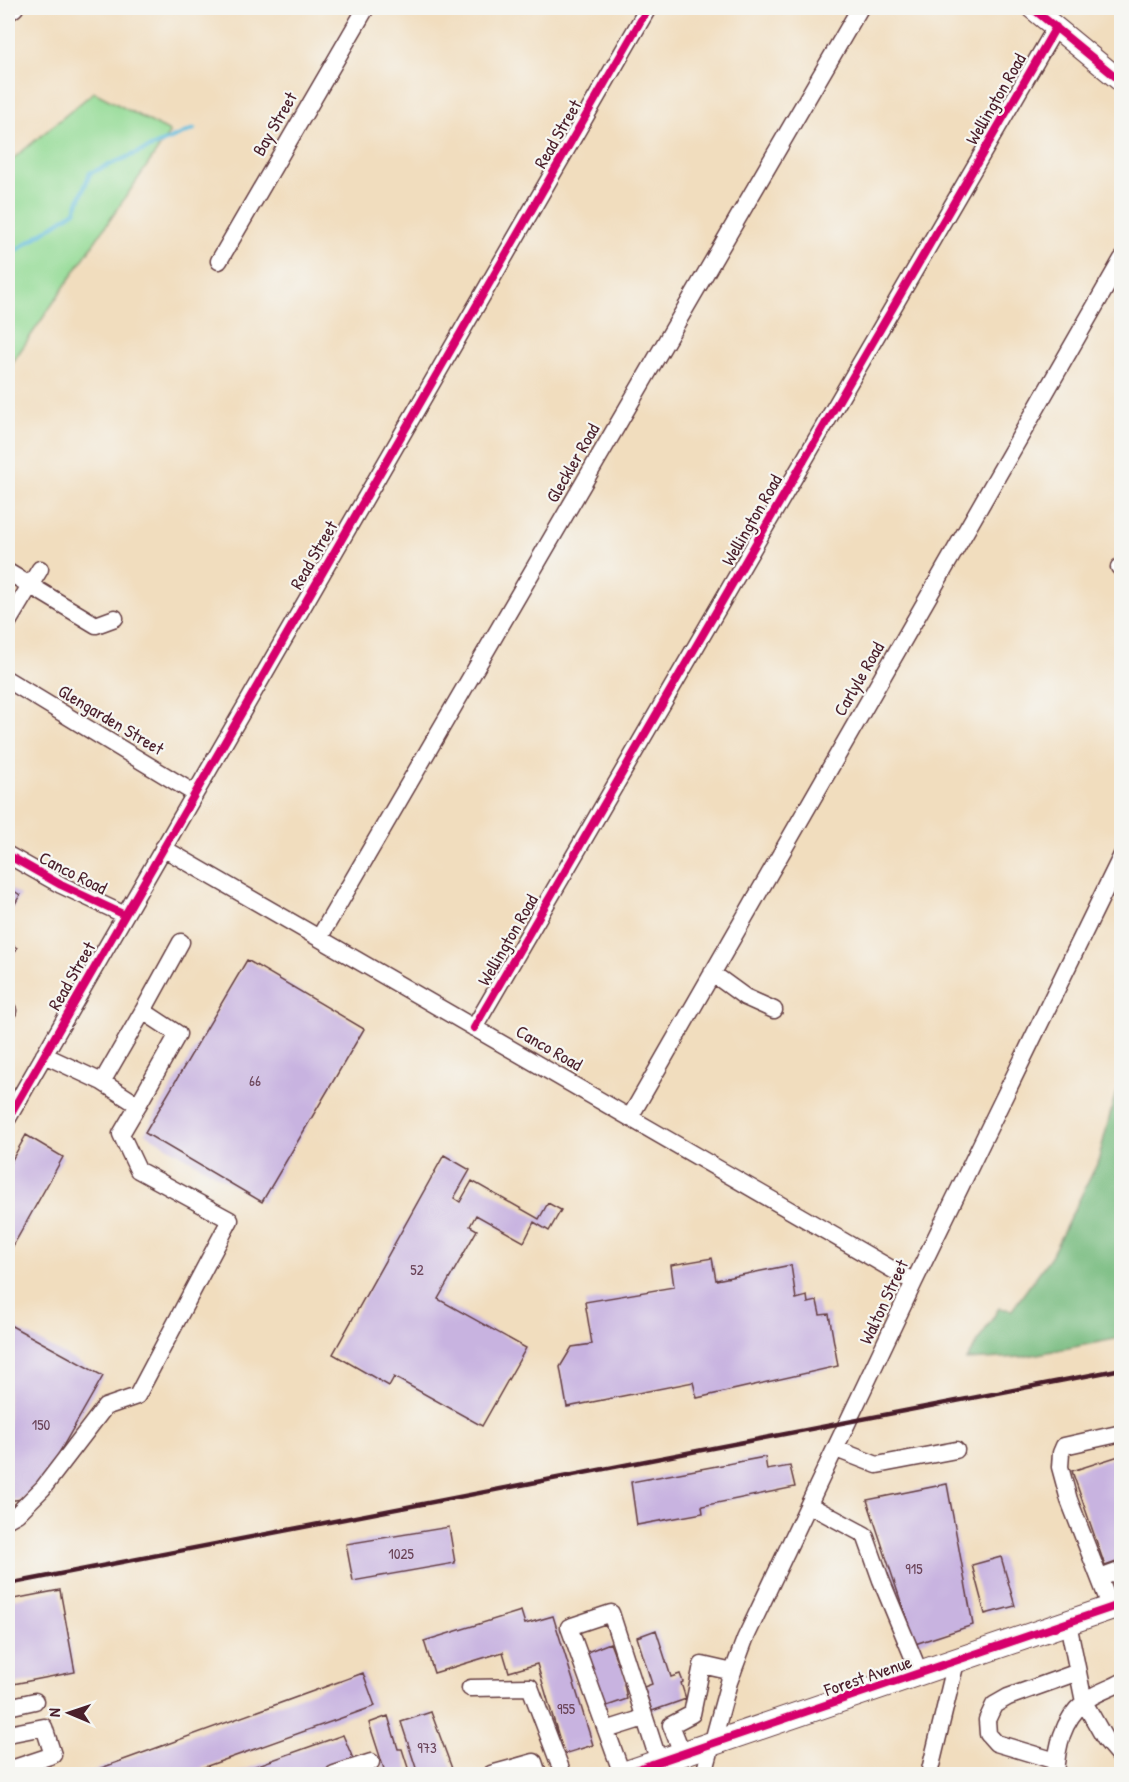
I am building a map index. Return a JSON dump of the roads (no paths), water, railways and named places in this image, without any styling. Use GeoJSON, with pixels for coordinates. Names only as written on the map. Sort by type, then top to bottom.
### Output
{"type":"FeatureCollection","features":[{"type":"Feature","properties":{"kind":"highway","name":"Forest Avenue"},"geometry":{"type":"LineString","coordinates":[[622,1774],[1116,1606]]}},
{"type":"Feature","properties":{"kind":"main road"},"geometry":{"type":"LineString","coordinates":[[1047,15],[1122,82]]}},
{"type":"Feature","properties":{"kind":"street"},"geometry":{"type":"LineString","coordinates":[[8,13],[15,8]]}},
{"type":"Feature","properties":{"kind":"street","name":"Bay Street"},"geometry":{"type":"LineString","coordinates":[[219,261],[366,8]]}},
{"type":"Feature","properties":{"kind":"street","name":"Read Street"},"geometry":{"type":"LineString","coordinates":[[8,1118],[648,8]]}},
{"type":"Feature","properties":{"kind":"street","name":"Gleckler Road"},"geometry":{"type":"LineString","coordinates":[[319,938],[860,8]]}},
{"type":"Feature","properties":{"kind":"street","name":"Wellington Road"},"geometry":{"type":"LineString","coordinates":[[474,1028],[1047,15]]}},
{"type":"Feature","properties":{"kind":"street","name":"Carlyle Road"},"geometry":{"type":"LineString","coordinates":[[630,1117],[1122,259]]}},
{"type":"Feature","properties":{"kind":"street"},"geometry":{"type":"LineString","coordinates":[[8,622],[40,569]]}},
{"type":"Feature","properties":{"kind":"street"},"geometry":{"type":"LineString","coordinates":[[8,572],[96,625],[115,618]]}},
{"type":"Feature","properties":{"kind":"street","name":"Glengarden Street"},"geometry":{"type":"LineString","coordinates":[[8,680],[194,793]]}},
{"type":"Feature","properties":{"kind":"street","name":"Canco Road"},"geometry":{"type":"LineString","coordinates":[[163,848],[914,1282]]}},
{"type":"Feature","properties":{"kind":"street","name":"Canco Road"},"geometry":{"type":"LineString","coordinates":[[8,855],[61,885],[125,915]]}},
{"type":"Feature","properties":{"kind":"street","name":"Walton Street"},"geometry":{"type":"LineString","coordinates":[[704,1774],[733,1672],[745,1639],[914,1282],[1122,855]]}},
{"type":"Feature","properties":{"kind":"street"},"geometry":{"type":"LineString","coordinates":[[102,1082],[181,942]]}},
{"type":"Feature","properties":{"kind":"street"},"geometry":{"type":"LineString","coordinates":[[712,973],[745,997],[774,1010]]}},
{"type":"Feature","properties":{"kind":"street"},"geometry":{"type":"LineString","coordinates":[[8,1519],[17,1514],[43,1488],[105,1407],[137,1396],[231,1220],[138,1170],[121,1134],[178,1034],[143,1011]]}},
{"type":"Feature","properties":{"kind":"street"},"geometry":{"type":"LineString","coordinates":[[44,1055],[102,1082],[138,1105]]}},
{"type":"Feature","properties":{"kind":"street"},"geometry":{"type":"LineString","coordinates":[[1116,1606],[1100,1578],[1069,1500],[1060,1467],[1064,1446],[1122,1433]]}},
{"type":"Feature","properties":{"kind":"street"},"geometry":{"type":"LineString","coordinates":[[836,1449],[877,1465],[956,1450]]}},
{"type":"Feature","properties":{"kind":"street"},"geometry":{"type":"LineString","coordinates":[[809,1505],[865,1535],[920,1674]]}},
{"type":"Feature","properties":{"kind":"street"},"geometry":{"type":"LineString","coordinates":[[1100,1578],[1122,1570]]}},
{"type":"Feature","properties":{"kind":"street"},"geometry":{"type":"LineString","coordinates":[[622,1774],[569,1627],[611,1613],[659,1762]]}},
{"type":"Feature","properties":{"kind":"street"},"geometry":{"type":"LineString","coordinates":[[1068,1623],[1084,1702],[1105,1739],[1122,1759]]}},
{"type":"Feature","properties":{"kind":"street"},"geometry":{"type":"LineString","coordinates":[[929,1774],[956,1662]]}},
{"type":"Feature","properties":{"kind":"street"},"geometry":{"type":"LineString","coordinates":[[683,1755],[671,1725],[692,1714],[702,1665],[733,1672]]}},
{"type":"Feature","properties":{"kind":"street"},"geometry":{"type":"LineString","coordinates":[[1078,1672],[1008,1697],[994,1705],[987,1720],[988,1734],[996,1743],[1056,1768],[1062,1734],[1070,1719],[1084,1702],[1122,1682]]}},
{"type":"Feature","properties":{"kind":"street"},"geometry":{"type":"LineString","coordinates":[[470,1688],[530,1687],[563,1774]]}},
{"type":"Feature","properties":{"kind":"street"},"geometry":{"type":"LineString","coordinates":[[8,1707],[35,1701]]}},
{"type":"Feature","properties":{"kind":"street"},"geometry":{"type":"LineString","coordinates":[[606,1730],[644,1718]]}},
{"type":"Feature","properties":{"kind":"street"},"geometry":{"type":"LineString","coordinates":[[8,1734],[44,1727],[53,1755],[8,1770]]}},
{"type":"Feature","properties":{"kind":"street"},"geometry":{"type":"LineString","coordinates":[[491,1774],[536,1768],[555,1756]]}},
{"type":"Feature","properties":{"kind":"street"},"geometry":{"type":"LineString","coordinates":[[334,1774],[371,1762]]}},
{"type":"Feature","properties":{"kind":"waterway"},"geometry":{"type":"LineString","coordinates":[[8,256],[75,211],[90,173],[194,129]]}},
{"type":"Feature","properties":{"kind":"railway"},"geometry":{"type":"LineString","coordinates":[[8,1584],[1122,1369]]}}]}
